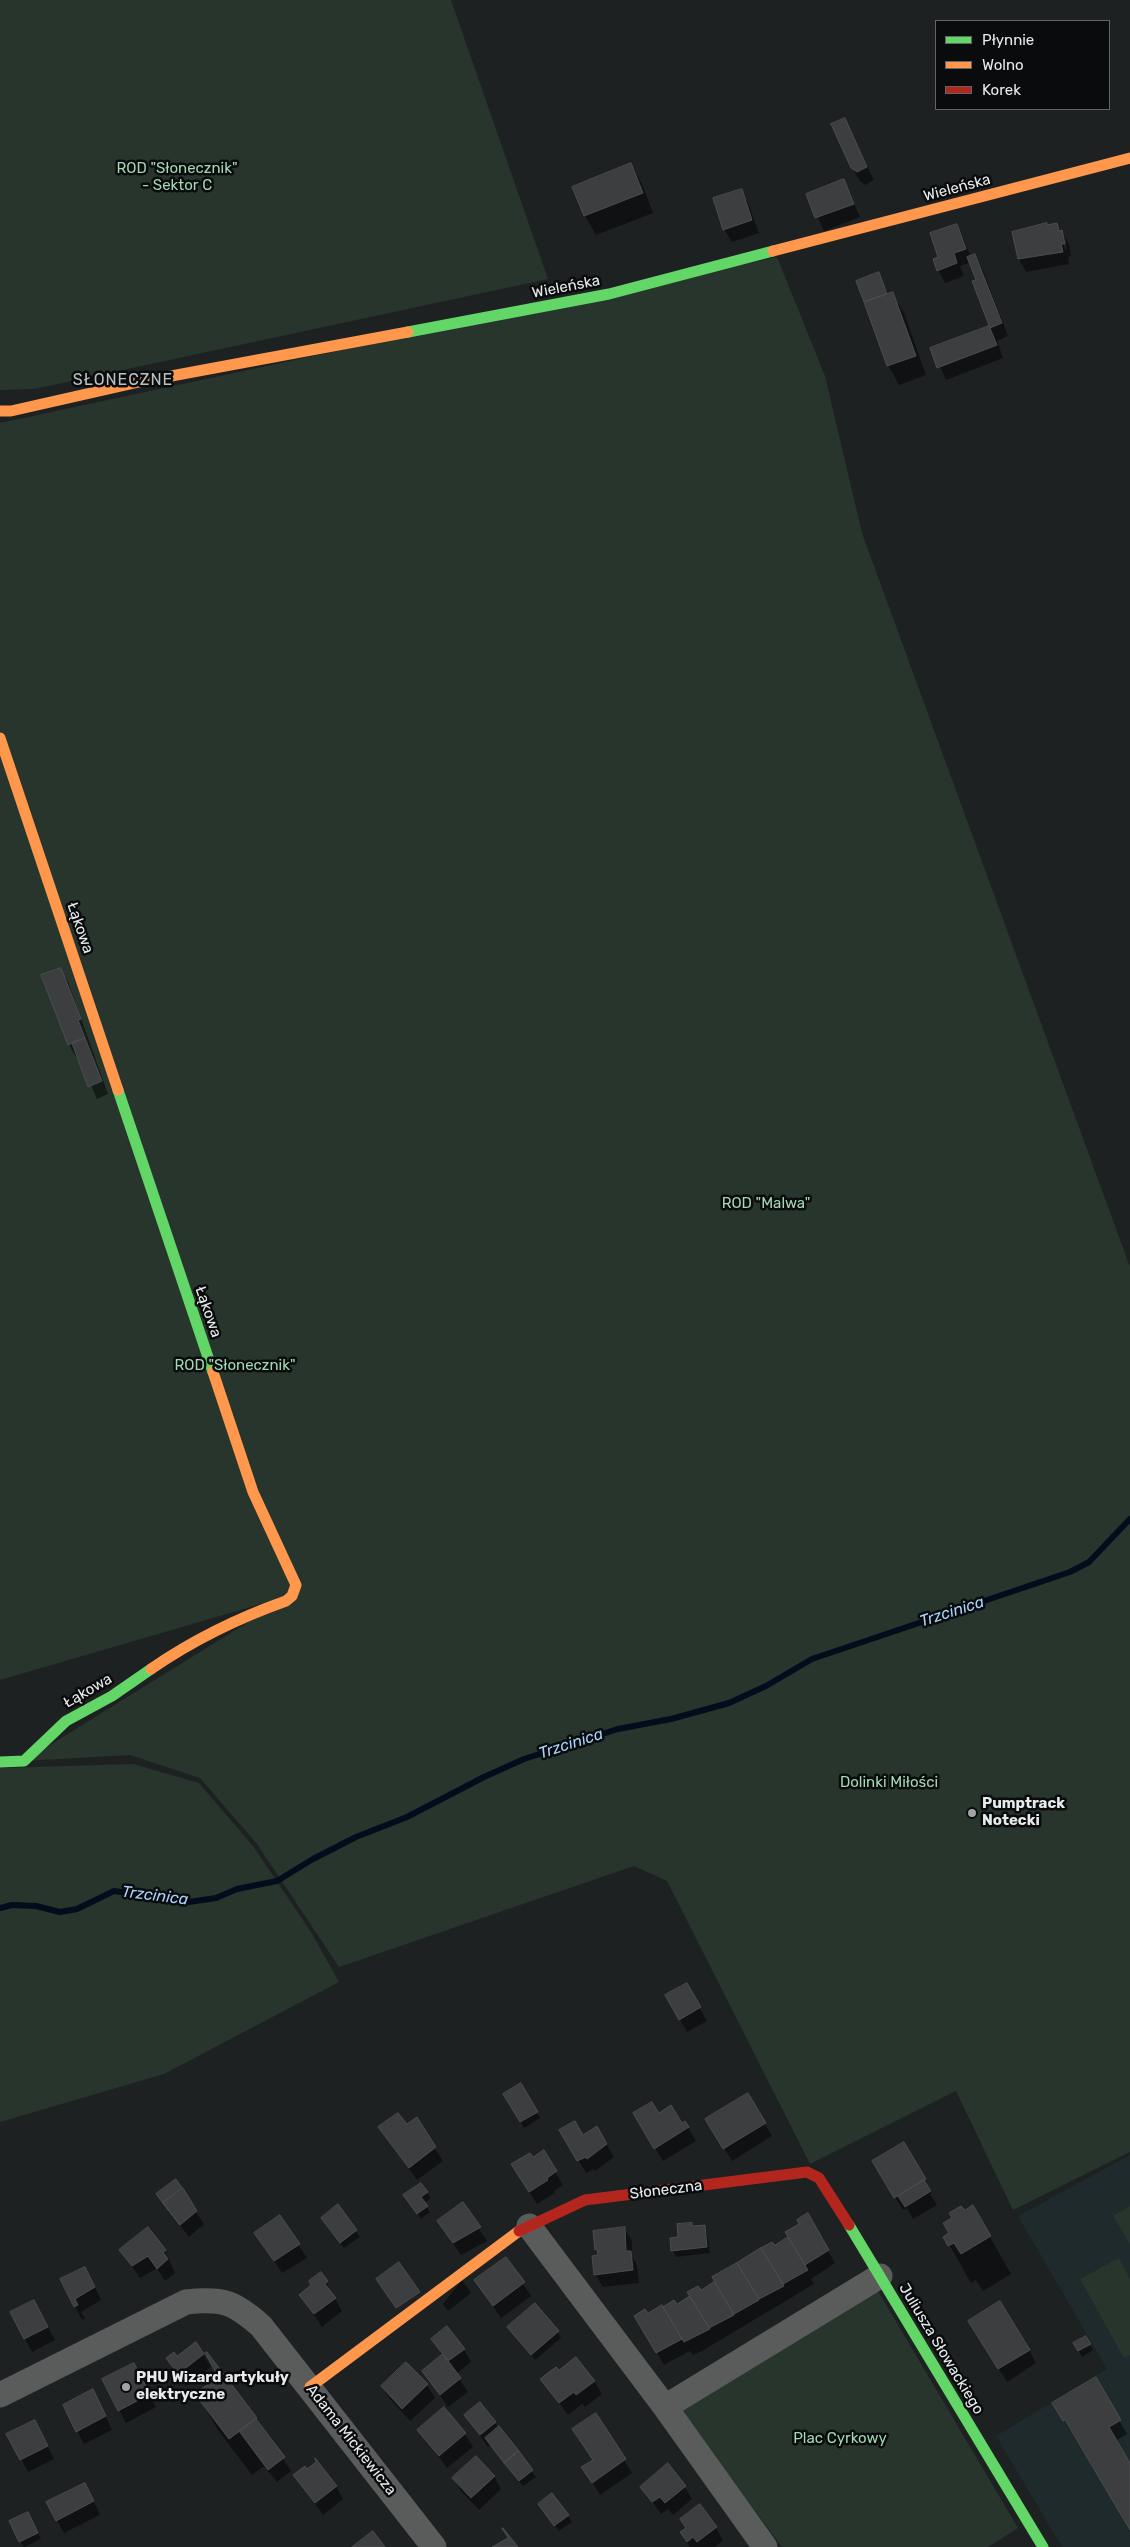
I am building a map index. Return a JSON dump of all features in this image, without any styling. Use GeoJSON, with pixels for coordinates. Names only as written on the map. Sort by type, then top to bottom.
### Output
{"type":"FeatureCollection","features":[{"type":"Feature","properties":{"kind":"street","name":"Wieleńska"},"geometry":{"type":"LineString","coordinates":[[0,411],[11,411],[148,380],[608,294],[1130,158]]}},
{"type":"Feature","properties":{"kind":"street","name":"Łąkowa"},"geometry":{"type":"LineString","coordinates":[[0,738],[253,1492],[296,1585],[292,1596],[286,1601],[239,1618],[204,1636],[173,1654],[112,1696],[66,1722],[24,1761],[0,1762]]}},
{"type":"Feature","properties":{"kind":"street","name":"Słoneczna"},"geometry":{"type":"LineString","coordinates":[[310,2387],[510,2235],[584,2200],[807,2172]]}},
{"type":"Feature","properties":{"kind":"street","name":"Juliusza Słowackiego"},"geometry":{"type":"LineString","coordinates":[[807,2172],[820,2178],[1043,2547]]}},
{"type":"Feature","properties":{"kind":"street"},"geometry":{"type":"LineString","coordinates":[[529,2226],[664,2407],[765,2547]]}},
{"type":"Feature","properties":{"kind":"street"},"geometry":{"type":"LineString","coordinates":[[664,2407],[880,2276]]}},
{"type":"Feature","properties":{"kind":"street","name":"Adama Mickiewicza"},"geometry":{"type":"LineString","coordinates":[[0,2395],[186,2302],[213,2299],[241,2308],[260,2326],[310,2387],[434,2547]]}},
{"type":"Feature","properties":{"kind":"shaded area"},"geometry":{"type":"Polygon","coordinates":[[[1130,2155],[1130,2547],[1062,2547],[996,2436],[1107,2369],[1018,2216],[1130,2155]]]}},
{"type":"Feature","properties":{"kind":"green space","name":"ROD \"Słonecznik\" - Sektor C"},"geometry":{"type":"Polygon","coordinates":[[[0,0],[451,0],[548,279],[34,389],[0,390],[0,0]]]}},
{"type":"Feature","properties":{"kind":"green space"},"geometry":{"type":"Polygon","coordinates":[[[777,257],[825,376],[862,533],[1130,1267],[1130,2152],[1013,2210],[956,2091],[810,2164],[667,1881],[634,1866],[339,1967],[257,1844],[200,1778],[130,1755],[24,1761],[292,1595],[0,1680],[0,423],[777,257]]]}},
{"type":"Feature","properties":{"kind":"green space"},"geometry":{"type":"Polygon","coordinates":[[[133,1764],[199,1783],[253,1846],[311,1932],[339,1982],[164,2074],[0,2122],[0,1768],[133,1764]]]}},
{"type":"Feature","properties":{"kind":"green space"},"geometry":{"type":"Polygon","coordinates":[[[1130,2206],[1130,2244],[1113,2216],[1130,2206]]]}},
{"type":"Feature","properties":{"kind":"green space"},"geometry":{"type":"Polygon","coordinates":[[[1119,2258],[1130,2279],[1130,2355],[1124,2358],[1080,2279],[1119,2258]]]}},
{"type":"Feature","properties":{"kind":"green space","name":"Plac Cyrkowy"},"geometry":{"type":"Polygon","coordinates":[[[878,2291],[1018,2528],[988,2547],[782,2547],[679,2409],[878,2291]]]}},
{"type":"Feature","properties":{"kind":"building"},"geometry":{"type":"Polygon","coordinates":[[[845,118],[867,167],[857,172],[851,168],[831,124],[845,118]]]}},
{"type":"Feature","properties":{"kind":"building"},"geometry":{"type":"Polygon","coordinates":[[[631,163],[643,193],[584,216],[572,187],[631,163]]]}},
{"type":"Feature","properties":{"kind":"building"},"geometry":{"type":"Polygon","coordinates":[[[844,179],[854,204],[815,218],[806,194],[844,179]]]}},
{"type":"Feature","properties":{"kind":"building"},"geometry":{"type":"Polygon","coordinates":[[[742,189],[752,220],[723,230],[713,198],[742,189]]]}},
{"type":"Feature","properties":{"kind":"building"},"geometry":{"type":"Polygon","coordinates":[[[1047,223],[1047,225],[1057,223],[1059,231],[1062,230],[1065,244],[1061,244],[1063,252],[1018,259],[1012,232],[1047,223]]]}},
{"type":"Feature","properties":{"kind":"building"},"geometry":{"type":"Polygon","coordinates":[[[957,224],[966,249],[954,253],[957,263],[937,271],[933,259],[938,257],[930,233],[957,224]]]}},
{"type":"Feature","properties":{"kind":"building"},"geometry":{"type":"Polygon","coordinates":[[[975,254],[1002,323],[990,328],[972,281],[976,280],[967,257],[975,254]]]}},
{"type":"Feature","properties":{"kind":"building"},"geometry":{"type":"Polygon","coordinates":[[[879,272],[887,294],[864,302],[856,281],[879,272]]]}},
{"type":"Feature","properties":{"kind":"building"},"geometry":{"type":"Polygon","coordinates":[[[893,292],[916,356],[887,366],[864,302],[893,292]]]}},
{"type":"Feature","properties":{"kind":"building"},"geometry":{"type":"Polygon","coordinates":[[[989,326],[997,345],[937,368],[930,348],[989,326]]]}},
{"type":"Feature","properties":{"kind":"building"},"geometry":{"type":"Polygon","coordinates":[[[61,968],[81,1019],[78,1020],[85,1038],[68,1045],[41,975],[61,968]]]}},
{"type":"Feature","properties":{"kind":"building"},"geometry":{"type":"Polygon","coordinates":[[[85,1038],[102,1081],[88,1087],[72,1043],[85,1038]]]}},
{"type":"Feature","properties":{"kind":"building"},"geometry":{"type":"Polygon","coordinates":[[[687,1983],[701,2007],[679,2020],[665,1995],[687,1983]]]}},
{"type":"Feature","properties":{"kind":"building"},"geometry":{"type":"Polygon","coordinates":[[[521,2083],[538,2112],[520,2122],[503,2094],[521,2083]]]}},
{"type":"Feature","properties":{"kind":"building"},"geometry":{"type":"Polygon","coordinates":[[[748,2093],[766,2123],[723,2149],[705,2119],[748,2093]]]}},
{"type":"Feature","properties":{"kind":"building"},"geometry":{"type":"Polygon","coordinates":[[[652,2102],[659,2113],[671,2105],[682,2123],[685,2121],[689,2127],[654,2149],[633,2113],[652,2102]]]}},
{"type":"Feature","properties":{"kind":"building"},"geometry":{"type":"Polygon","coordinates":[[[398,2113],[407,2124],[417,2117],[436,2147],[409,2168],[378,2127],[398,2113]]]}},
{"type":"Feature","properties":{"kind":"building"},"geometry":{"type":"Polygon","coordinates":[[[575,2121],[583,2135],[597,2126],[607,2144],[587,2159],[586,2157],[577,2161],[559,2130],[575,2121]]]}},
{"type":"Feature","properties":{"kind":"building"},"geometry":{"type":"Polygon","coordinates":[[[904,2142],[926,2179],[894,2198],[872,2161],[904,2142]]]}},
{"type":"Feature","properties":{"kind":"building"},"geometry":{"type":"Polygon","coordinates":[[[544,2150],[557,2171],[547,2178],[548,2180],[529,2192],[511,2164],[530,2153],[533,2157],[544,2150]]]}},
{"type":"Feature","properties":{"kind":"building"},"geometry":{"type":"Polygon","coordinates":[[[176,2179],[182,2188],[163,2203],[180,2225],[156,2194],[176,2179]]]}},
{"type":"Feature","properties":{"kind":"building"},"geometry":{"type":"Polygon","coordinates":[[[924,2180],[931,2191],[905,2207],[898,2196],[924,2180]]]}},
{"type":"Feature","properties":{"kind":"building"},"geometry":{"type":"Polygon","coordinates":[[[421,2183],[428,2192],[421,2197],[428,2206],[417,2214],[403,2195],[421,2183]]]}},
{"type":"Feature","properties":{"kind":"building"},"geometry":{"type":"Polygon","coordinates":[[[183,2188],[197,2211],[180,2225],[163,2203],[183,2188]]]}},
{"type":"Feature","properties":{"kind":"building"},"geometry":{"type":"Polygon","coordinates":[[[463,2202],[481,2227],[453,2243],[437,2221],[463,2202]]]}},
{"type":"Feature","properties":{"kind":"building"},"geometry":{"type":"Polygon","coordinates":[[[338,2204],[357,2230],[340,2243],[321,2218],[338,2204]]]}},
{"type":"Feature","properties":{"kind":"building"},"geometry":{"type":"Polygon","coordinates":[[[973,2205],[991,2236],[961,2254],[954,2243],[948,2246],[943,2237],[949,2233],[943,2223],[952,2218],[949,2213],[961,2206],[965,2210],[973,2205]]]}},
{"type":"Feature","properties":{"kind":"building"},"geometry":{"type":"Polygon","coordinates":[[[808,2213],[829,2250],[805,2265],[785,2232],[799,2224],[797,2220],[808,2213]]]}},
{"type":"Feature","properties":{"kind":"building"},"geometry":{"type":"Polygon","coordinates":[[[280,2215],[300,2244],[274,2261],[254,2233],[280,2215]]]}},
{"type":"Feature","properties":{"kind":"building"},"geometry":{"type":"Polygon","coordinates":[[[692,2223],[692,2226],[705,2225],[707,2247],[671,2251],[670,2238],[678,2237],[677,2224],[692,2223]]]}},
{"type":"Feature","properties":{"kind":"building"},"geometry":{"type":"Polygon","coordinates":[[[148,2227],[166,2250],[163,2252],[168,2259],[157,2269],[148,2256],[132,2266],[119,2250],[148,2227]]]}},
{"type":"Feature","properties":{"kind":"building"},"geometry":{"type":"Polygon","coordinates":[[[625,2227],[626,2251],[631,2251],[633,2270],[594,2275],[592,2256],[598,2255],[597,2249],[595,2250],[593,2231],[625,2227]]]}},
{"type":"Feature","properties":{"kind":"building"},"geometry":{"type":"Polygon","coordinates":[[[788,2237],[808,2270],[783,2284],[761,2248],[772,2242],[775,2245],[788,2237]]]}},
{"type":"Feature","properties":{"kind":"building"},"geometry":{"type":"Polygon","coordinates":[[[761,2248],[784,2286],[759,2299],[737,2263],[761,2248]]]}},
{"type":"Feature","properties":{"kind":"building"},"geometry":{"type":"Polygon","coordinates":[[[506,2257],[525,2282],[493,2306],[474,2280],[506,2257]]]}},
{"type":"Feature","properties":{"kind":"building"},"geometry":{"type":"Polygon","coordinates":[[[399,2262],[420,2292],[396,2308],[376,2279],[399,2262]]]}},
{"type":"Feature","properties":{"kind":"building"},"geometry":{"type":"Polygon","coordinates":[[[737,2263],[759,2300],[734,2314],[712,2277],[737,2263]]]}},
{"type":"Feature","properties":{"kind":"building"},"geometry":{"type":"Polygon","coordinates":[[[85,2267],[95,2287],[75,2299],[78,2305],[74,2307],[60,2279],[85,2267]]]}},
{"type":"Feature","properties":{"kind":"building"},"geometry":{"type":"Polygon","coordinates":[[[321,2272],[328,2281],[325,2284],[336,2298],[314,2314],[299,2295],[311,2285],[309,2281],[321,2272]]]}},
{"type":"Feature","properties":{"kind":"building"},"geometry":{"type":"Polygon","coordinates":[[[714,2282],[734,2315],[709,2328],[687,2292],[698,2286],[701,2290],[714,2282]]]}},
{"type":"Feature","properties":{"kind":"building"},"geometry":{"type":"Polygon","coordinates":[[[690,2296],[710,2329],[684,2342],[663,2307],[674,2300],[677,2304],[690,2296]]]}},
{"type":"Feature","properties":{"kind":"building"},"geometry":{"type":"Polygon","coordinates":[[[34,2300],[48,2327],[24,2339],[10,2312],[34,2300]]]}},
{"type":"Feature","properties":{"kind":"building"},"geometry":{"type":"Polygon","coordinates":[[[1000,2301],[1030,2350],[998,2369],[968,2321],[1000,2301]]]}},
{"type":"Feature","properties":{"kind":"building"},"geometry":{"type":"Polygon","coordinates":[[[535,2303],[559,2331],[531,2355],[507,2327],[535,2303]]]}},
{"type":"Feature","properties":{"kind":"building"},"geometry":{"type":"Polygon","coordinates":[[[662,2305],[682,2339],[656,2353],[634,2316],[645,2309],[648,2313],[662,2305]]]}},
{"type":"Feature","properties":{"kind":"building"},"geometry":{"type":"Polygon","coordinates":[[[447,2326],[465,2349],[448,2361],[431,2339],[447,2326]]]}},
{"type":"Feature","properties":{"kind":"building"},"geometry":{"type":"Polygon","coordinates":[[[1086,2336],[1091,2344],[1078,2351],[1073,2343],[1086,2336]]]}},
{"type":"Feature","properties":{"kind":"building"},"geometry":{"type":"Polygon","coordinates":[[[196,2342],[204,2354],[178,2374],[166,2358],[174,2352],[177,2356],[196,2342]]]}},
{"type":"Feature","properties":{"kind":"building"},"geometry":{"type":"Polygon","coordinates":[[[207,2352],[257,2418],[229,2439],[194,2393],[219,2378],[205,2353],[207,2352]]]}},
{"type":"Feature","properties":{"kind":"building"},"geometry":{"type":"Polygon","coordinates":[[[443,2354],[461,2378],[440,2395],[422,2371],[443,2354]]]}},
{"type":"Feature","properties":{"kind":"building"},"geometry":{"type":"Polygon","coordinates":[[[576,2357],[595,2381],[576,2395],[574,2392],[559,2403],[540,2379],[556,2367],[559,2370],[576,2357]]]}},
{"type":"Feature","properties":{"kind":"building"},"geometry":{"type":"Polygon","coordinates":[[[406,2362],[428,2384],[402,2409],[381,2386],[406,2362]]]}},
{"type":"Feature","properties":{"kind":"building","name":"PHU Wizard artykuły elektryczne"},"geometry":{"type":"Polygon","coordinates":[[[134,2363],[150,2394],[118,2411],[102,2379],[134,2363]]]}},
{"type":"Feature","properties":{"kind":"building"},"geometry":{"type":"Polygon","coordinates":[[[1096,2377],[1121,2420],[1109,2427],[1130,2463],[1130,2530],[1065,2420],[1063,2421],[1052,2403],[1096,2377]]]}},
{"type":"Feature","properties":{"kind":"building"},"geometry":{"type":"Polygon","coordinates":[[[93,2389],[106,2416],[76,2432],[63,2405],[93,2389]]]}},
{"type":"Feature","properties":{"kind":"building"},"geometry":{"type":"Polygon","coordinates":[[[480,2402],[496,2422],[480,2435],[464,2415],[480,2402]]]}},
{"type":"Feature","properties":{"kind":"building"},"geometry":{"type":"Polygon","coordinates":[[[444,2407],[466,2433],[439,2456],[417,2430],[444,2407]]]}},
{"type":"Feature","properties":{"kind":"building"},"geometry":{"type":"Polygon","coordinates":[[[596,2413],[626,2459],[592,2483],[581,2467],[593,2460],[572,2429],[596,2413]]]}},
{"type":"Feature","properties":{"kind":"building"},"geometry":{"type":"Polygon","coordinates":[[[256,2419],[285,2457],[268,2470],[239,2431],[256,2419]]]}},
{"type":"Feature","properties":{"kind":"building"},"geometry":{"type":"Polygon","coordinates":[[[35,2420],[48,2446],[20,2460],[6,2434],[35,2420]]]}},
{"type":"Feature","properties":{"kind":"building"},"geometry":{"type":"Polygon","coordinates":[[[499,2426],[519,2451],[504,2463],[485,2438],[499,2426]]]}},
{"type":"Feature","properties":{"kind":"building"},"geometry":{"type":"Polygon","coordinates":[[[519,2451],[533,2470],[519,2481],[504,2463],[519,2451]]]}},
{"type":"Feature","properties":{"kind":"building"},"geometry":{"type":"Polygon","coordinates":[[[476,2456],[495,2476],[471,2498],[452,2478],[476,2456]]]}},
{"type":"Feature","properties":{"kind":"building"},"geometry":{"type":"Polygon","coordinates":[[[315,2458],[337,2486],[315,2503],[293,2475],[305,2466],[307,2469],[316,2462],[315,2458]]]}},
{"type":"Feature","properties":{"kind":"building"},"geometry":{"type":"Polygon","coordinates":[[[668,2463],[686,2486],[665,2503],[660,2497],[652,2502],[640,2487],[668,2463]]]}},
{"type":"Feature","properties":{"kind":"building"},"geometry":{"type":"Polygon","coordinates":[[[85,2483],[94,2501],[56,2521],[46,2502],[85,2483]]]}},
{"type":"Feature","properties":{"kind":"building"},"geometry":{"type":"Polygon","coordinates":[[[552,2493],[569,2515],[554,2526],[538,2504],[552,2493]]]}},
{"type":"Feature","properties":{"kind":"building"},"geometry":{"type":"Polygon","coordinates":[[[700,2504],[717,2527],[697,2542],[693,2537],[687,2542],[680,2532],[686,2528],[680,2519],[700,2504]]]}},
{"type":"Feature","properties":{"kind":"building"},"geometry":{"type":"Polygon","coordinates":[[[28,2512],[38,2533],[19,2542],[9,2521],[28,2512]]]}},
{"type":"Feature","properties":{"kind":"building"},"geometry":{"type":"Polygon","coordinates":[[[502,2528],[518,2547],[492,2547],[508,2538],[502,2528]]]}},
{"type":"Feature","properties":{"kind":"building"},"geometry":{"type":"Polygon","coordinates":[[[373,2531],[385,2547],[352,2547],[373,2531]]]}},
{"type":"Feature","properties":{"kind":"waterway","name":"Trzcinica"},"geometry":{"type":"LineString","coordinates":[[0,1908],[12,1905],[36,1906],[60,1912],[77,1909],[114,1891],[189,1902],[216,1898],[237,1889],[277,1881],[313,1859],[356,1837],[407,1817],[484,1777],[524,1759],[618,1729],[671,1719],[729,1703],[766,1686],[812,1659],[1070,1572],[1089,1562],[1130,1519]]}},
{"type":"Feature","properties":{"kind":"traffic: fast"},"geometry":{"type":"LineString","coordinates":[[408,332],[609,294],[773,251]]}},
{"type":"Feature","properties":{"kind":"traffic: fast"},"geometry":{"type":"LineString","coordinates":[[118,1090],[213,1372]]}},
{"type":"Feature","properties":{"kind":"traffic: fast"},"geometry":{"type":"LineString","coordinates":[[0,1762],[24,1761],[66,1721],[112,1696],[151,1669]]}},
{"type":"Feature","properties":{"kind":"traffic: fast"},"geometry":{"type":"LineString","coordinates":[[849,2225],[1043,2547]]}},
{"type":"Feature","properties":{"kind":"traffic: slow"},"geometry":{"type":"LineString","coordinates":[[773,251],[1130,158]]}},
{"type":"Feature","properties":{"kind":"traffic: slow"},"geometry":{"type":"LineString","coordinates":[[0,411],[11,411],[139,382],[408,332]]}},
{"type":"Feature","properties":{"kind":"traffic: slow"},"geometry":{"type":"LineString","coordinates":[[0,738],[118,1090]]}},
{"type":"Feature","properties":{"kind":"traffic: slow"},"geometry":{"type":"LineString","coordinates":[[151,1669],[216,1630],[286,1601],[292,1596],[296,1585],[253,1492],[213,1372]]}},
{"type":"Feature","properties":{"kind":"traffic: slow"},"geometry":{"type":"LineString","coordinates":[[310,2387],[519,2231]]}},
{"type":"Feature","properties":{"kind":"traffic: jam"},"geometry":{"type":"LineString","coordinates":[[519,2231],[585,2200],[807,2172],[819,2178],[849,2225]]}},
{"type":"Feature","properties":{"kind":"place","name":"Pumptrack Notecki"},"geometry":{"type":"Point","coordinates":[972,1813]}},
{"type":"Feature","properties":{"kind":"place","name":"PHU Wizard artykuły elektryczne"},"geometry":{"type":"Point","coordinates":[126,2387]}},
{"type":"Feature","properties":{"kind":"district","name":"SŁONECZNE"},"geometry":{"type":"Point","coordinates":[123,380]}},
{"type":"Feature","properties":{"kind":"park label","name":"ROD \"Malwa\""},"geometry":{"type":"Point","coordinates":[766,1204]}},
{"type":"Feature","properties":{"kind":"park label","name":"ROD \"Słonecznik\""},"geometry":{"type":"Point","coordinates":[235,1366]}},
{"type":"Feature","properties":{"kind":"park label","name":"Dolinki Miłości"},"geometry":{"type":"Point","coordinates":[889,1783]}}]}
